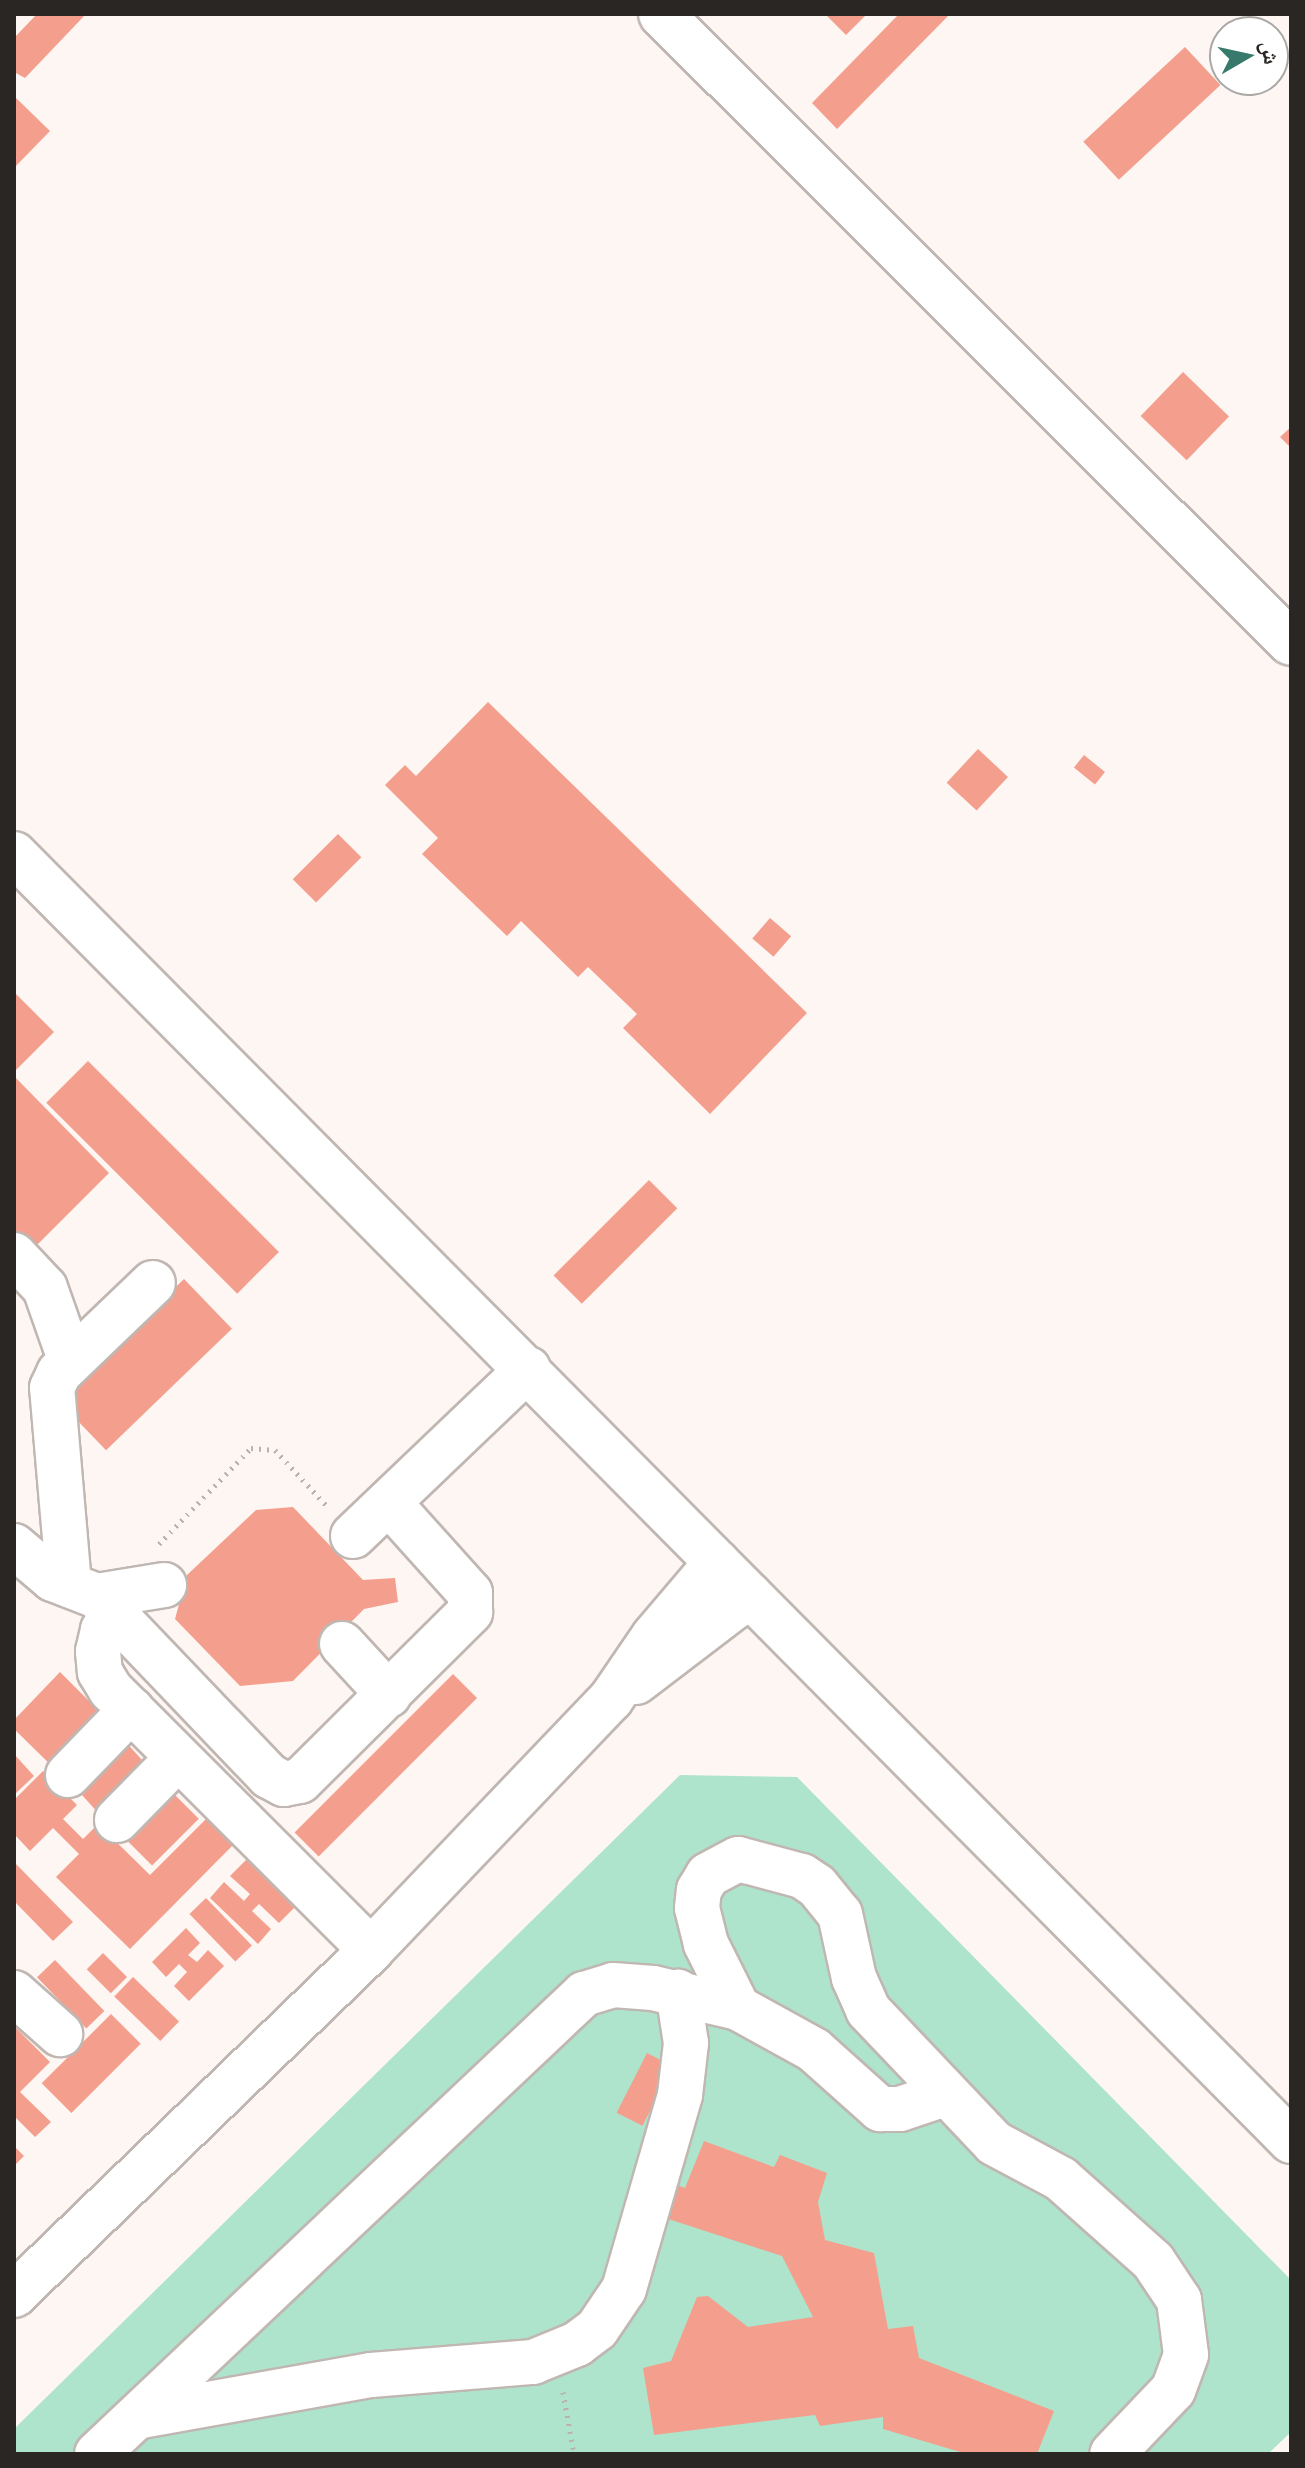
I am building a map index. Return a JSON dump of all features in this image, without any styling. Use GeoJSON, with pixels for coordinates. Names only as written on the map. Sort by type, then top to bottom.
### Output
{"type":"FeatureCollection","features":[{"type":"Feature","properties":{"kind":"street"},"geometry":{"type":"LineString","coordinates":[[661,14],[1291,643]]}},
{"type":"Feature","properties":{"kind":"street"},"geometry":{"type":"LineString","coordinates":[[14,854],[1291,2141]]}},
{"type":"Feature","properties":{"kind":"street"},"geometry":{"type":"LineString","coordinates":[[14,1255],[45,1288],[71,1362]]}},
{"type":"Feature","properties":{"kind":"street"},"geometry":{"type":"LineString","coordinates":[[153,1283],[59,1373],[51,1405],[118,1594],[269,1776],[284,1784],[300,1781],[470,1612],[470,1593],[464,1584],[389,1503]]}},
{"type":"Feature","properties":{"kind":"street"},"geometry":{"type":"LineString","coordinates":[[353,1536],[528,1369]]}},
{"type":"Feature","properties":{"kind":"street"},"geometry":{"type":"LineString","coordinates":[[14,1546],[39,1571],[118,1594]]}},
{"type":"Feature","properties":{"kind":"street"},"geometry":{"type":"LineString","coordinates":[[14,2295],[371,1950],[611,1699],[654,1636],[717,1562]]}},
{"type":"Feature","properties":{"kind":"street"},"geometry":{"type":"LineString","coordinates":[[118,1594],[100,1640],[100,1672],[131,1710],[371,1950]]}},
{"type":"Feature","properties":{"kind":"street"},"geometry":{"type":"LineString","coordinates":[[611,1699],[750,1595]]}},
{"type":"Feature","properties":{"kind":"street"},"geometry":{"type":"LineString","coordinates":[[342,1644],[389,1695]]}},
{"type":"Feature","properties":{"kind":"street"},"geometry":{"type":"LineString","coordinates":[[68,1775],[131,1710]]}},
{"type":"Feature","properties":{"kind":"street"},"geometry":{"type":"LineString","coordinates":[[117,1820],[178,1758]]}},
{"type":"Feature","properties":{"kind":"street"},"geometry":{"type":"LineString","coordinates":[[738,2008],[706,1944],[697,1908],[699,1890],[708,1875],[738,1859],[802,1876],[830,1898],[846,1931],[854,1978],[868,2010],[994,2143],[1043,2167],[1120,2227],[1179,2300],[1188,2336],[1181,2373],[1162,2404],[1112,2454]]}},
{"type":"Feature","properties":{"kind":"street"},"geometry":{"type":"LineString","coordinates":[[97,2454],[141,2416],[571,2002],[613,1985],[678,1992],[738,2008],[814,2050],[880,2109],[900,2109],[945,2094]]}},
{"type":"Feature","properties":{"kind":"street"},"geometry":{"type":"LineString","coordinates":[[141,2416],[316,2383],[508,2365],[556,2355],[597,2329],[624,2289],[685,2070],[678,1992]]}},
{"type":"Feature","properties":{"kind":"street"},"geometry":{"type":"LineString","coordinates":[[14,1993],[60,2034]]}},
{"type":"Feature","properties":{"kind":"path"},"geometry":{"type":"LineString","coordinates":[[118,1594],[152,1552],[251,1448],[263,1446],[284,1457],[353,1536]]}},
{"type":"Feature","properties":{"kind":"path"},"geometry":{"type":"LineString","coordinates":[[556,2355],[574,2454]]}},
{"type":"Feature","properties":{"kind":"green space"},"geometry":{"type":"Polygon","coordinates":[[[680,1775],[797,1777],[1291,2280],[1291,2432],[1268,2454],[14,2454],[14,2429],[680,1775]]]}},
{"type":"Feature","properties":{"kind":"building"},"geometry":{"type":"Polygon","coordinates":[[[37,14],[86,14],[25,78],[14,72],[14,38],[37,14]]]}},
{"type":"Feature","properties":{"kind":"building"},"geometry":{"type":"Polygon","coordinates":[[[825,14],[867,14],[846,35],[825,14]]]}},
{"type":"Feature","properties":{"kind":"building"},"geometry":{"type":"Polygon","coordinates":[[[899,14],[950,14],[837,129],[812,103],[899,14]]]}},
{"type":"Feature","properties":{"kind":"building"},"geometry":{"type":"Polygon","coordinates":[[[1185,47],[1209,73],[1209,96],[1119,180],[1083,142],[1185,47]]]}},
{"type":"Feature","properties":{"kind":"building"},"geometry":{"type":"Polygon","coordinates":[[[14,96],[50,131],[14,168],[14,96]]]}},
{"type":"Feature","properties":{"kind":"building"},"geometry":{"type":"Polygon","coordinates":[[[1183,372],[1229,416],[1187,460],[1141,416],[1183,372]]]}},
{"type":"Feature","properties":{"kind":"building"},"geometry":{"type":"Polygon","coordinates":[[[1291,427],[1291,448],[1280,437],[1291,427]]]}},
{"type":"Feature","properties":{"kind":"building"},"geometry":{"type":"Polygon","coordinates":[[[488,702],[807,1013],[710,1114],[623,1028],[637,1014],[588,967],[578,977],[521,921],[507,936],[422,854],[438,838],[385,785],[405,765],[416,776],[488,702]]]}},
{"type":"Feature","properties":{"kind":"building"},"geometry":{"type":"Polygon","coordinates":[[[978,749],[1008,777],[977,811],[947,783],[978,749]]]}},
{"type":"Feature","properties":{"kind":"building"},"geometry":{"type":"Polygon","coordinates":[[[1084,755],[1105,772],[1095,784],[1074,767],[1084,755]]]}},
{"type":"Feature","properties":{"kind":"building"},"geometry":{"type":"Polygon","coordinates":[[[338,834],[361,857],[316,903],[293,879],[338,834]]]}},
{"type":"Feature","properties":{"kind":"building"},"geometry":{"type":"Polygon","coordinates":[[[770,918],[791,936],[773,957],[752,938],[770,918]]]}},
{"type":"Feature","properties":{"kind":"building"},"geometry":{"type":"Polygon","coordinates":[[[14,992],[54,1032],[14,1072],[14,992]]]}},
{"type":"Feature","properties":{"kind":"building"},"geometry":{"type":"Polygon","coordinates":[[[88,1061],[279,1252],[237,1294],[46,1103],[88,1061]]]}},
{"type":"Feature","properties":{"kind":"building"},"geometry":{"type":"Polygon","coordinates":[[[14,1076],[109,1173],[30,1252],[14,1235],[14,1076]]]}},
{"type":"Feature","properties":{"kind":"building"},"geometry":{"type":"Polygon","coordinates":[[[649,1180],[677,1208],[582,1304],[554,1275],[649,1180]]]}},
{"type":"Feature","properties":{"kind":"building"},"geometry":{"type":"Polygon","coordinates":[[[184,1279],[232,1329],[106,1450],[58,1401],[184,1279]]]}},
{"type":"Feature","properties":{"kind":"building"},"geometry":{"type":"Polygon","coordinates":[[[293,1507],[363,1580],[395,1578],[398,1602],[364,1609],[293,1681],[240,1686],[175,1619],[187,1575],[256,1510],[293,1507]]]}},
{"type":"Feature","properties":{"kind":"building"},"geometry":{"type":"Polygon","coordinates":[[[60,1672],[109,1721],[59,1773],[14,1729],[14,1720],[60,1672]]]}},
{"type":"Feature","properties":{"kind":"building"},"geometry":{"type":"Polygon","coordinates":[[[453,1674],[477,1698],[319,1856],[295,1832],[453,1674]]]}},
{"type":"Feature","properties":{"kind":"building"},"geometry":{"type":"Polygon","coordinates":[[[124,1740],[148,1767],[98,1812],[73,1786],[124,1740]]]}},
{"type":"Feature","properties":{"kind":"building"},"geometry":{"type":"Polygon","coordinates":[[[14,1754],[34,1776],[14,1795],[14,1754]]]}},
{"type":"Feature","properties":{"kind":"building"},"geometry":{"type":"Polygon","coordinates":[[[43,1771],[77,1805],[63,1819],[83,1839],[98,1824],[150,1875],[206,1819],[233,1845],[130,1949],[56,1877],[79,1854],[53,1828],[30,1851],[14,1834],[14,1800],[43,1771]]]}},
{"type":"Feature","properties":{"kind":"building"},"geometry":{"type":"Polygon","coordinates":[[[174,1794],[199,1819],[152,1865],[127,1841],[174,1794]]]}},
{"type":"Feature","properties":{"kind":"building"},"geometry":{"type":"Polygon","coordinates":[[[247,1859],[296,1906],[279,1923],[259,1904],[252,1911],[271,1929],[258,1944],[210,1898],[224,1882],[244,1901],[250,1894],[230,1876],[247,1859]]]}},
{"type":"Feature","properties":{"kind":"building"},"geometry":{"type":"Polygon","coordinates":[[[14,1862],[73,1922],[53,1941],[14,1901],[14,1862]]]}},
{"type":"Feature","properties":{"kind":"building"},"geometry":{"type":"Polygon","coordinates":[[[206,1898],[252,1945],[235,1961],[189,1914],[206,1898]]]}},
{"type":"Feature","properties":{"kind":"building"},"geometry":{"type":"Polygon","coordinates":[[[186,1928],[200,1943],[188,1955],[197,1962],[208,1950],[224,1966],[189,2001],[174,1986],[187,1972],[179,1964],[166,1977],[152,1962],[186,1928]]]}},
{"type":"Feature","properties":{"kind":"building"},"geometry":{"type":"Polygon","coordinates":[[[103,1953],[127,1977],[111,1993],[87,1969],[103,1953]]]}},
{"type":"Feature","properties":{"kind":"building"},"geometry":{"type":"Polygon","coordinates":[[[55,1960],[104,2011],[86,2028],[37,1977],[55,1960]]]}},
{"type":"Feature","properties":{"kind":"building"},"geometry":{"type":"Polygon","coordinates":[[[133,1977],[179,2021],[160,2041],[114,1996],[133,1977]]]}},
{"type":"Feature","properties":{"kind":"building"},"geometry":{"type":"Polygon","coordinates":[[[111,2014],[141,2044],[71,2113],[42,2083],[111,2014]]]}},
{"type":"Feature","properties":{"kind":"building"},"geometry":{"type":"Polygon","coordinates":[[[14,2026],[50,2062],[20,2092],[51,2122],[35,2137],[14,2116],[14,2026]]]}},
{"type":"Feature","properties":{"kind":"building"},"geometry":{"type":"Polygon","coordinates":[[[647,2053],[673,2066],[642,2126],[617,2113],[647,2053]]]}},
{"type":"Feature","properties":{"kind":"building"},"geometry":{"type":"Polygon","coordinates":[[[704,2141],[774,2167],[780,2155],[827,2173],[818,2202],[825,2240],[874,2253],[888,2329],[913,2326],[919,2358],[1054,2411],[1037,2454],[967,2454],[883,2429],[883,2417],[820,2426],[815,2415],[654,2435],[643,2368],[671,2361],[697,2297],[708,2296],[748,2327],[813,2317],[782,2256],[647,2212],[658,2178],[685,2188],[704,2141]]]}},
{"type":"Feature","properties":{"kind":"building"},"geometry":{"type":"Polygon","coordinates":[[[14,2146],[24,2156],[14,2166],[14,2146]]]}}]}
